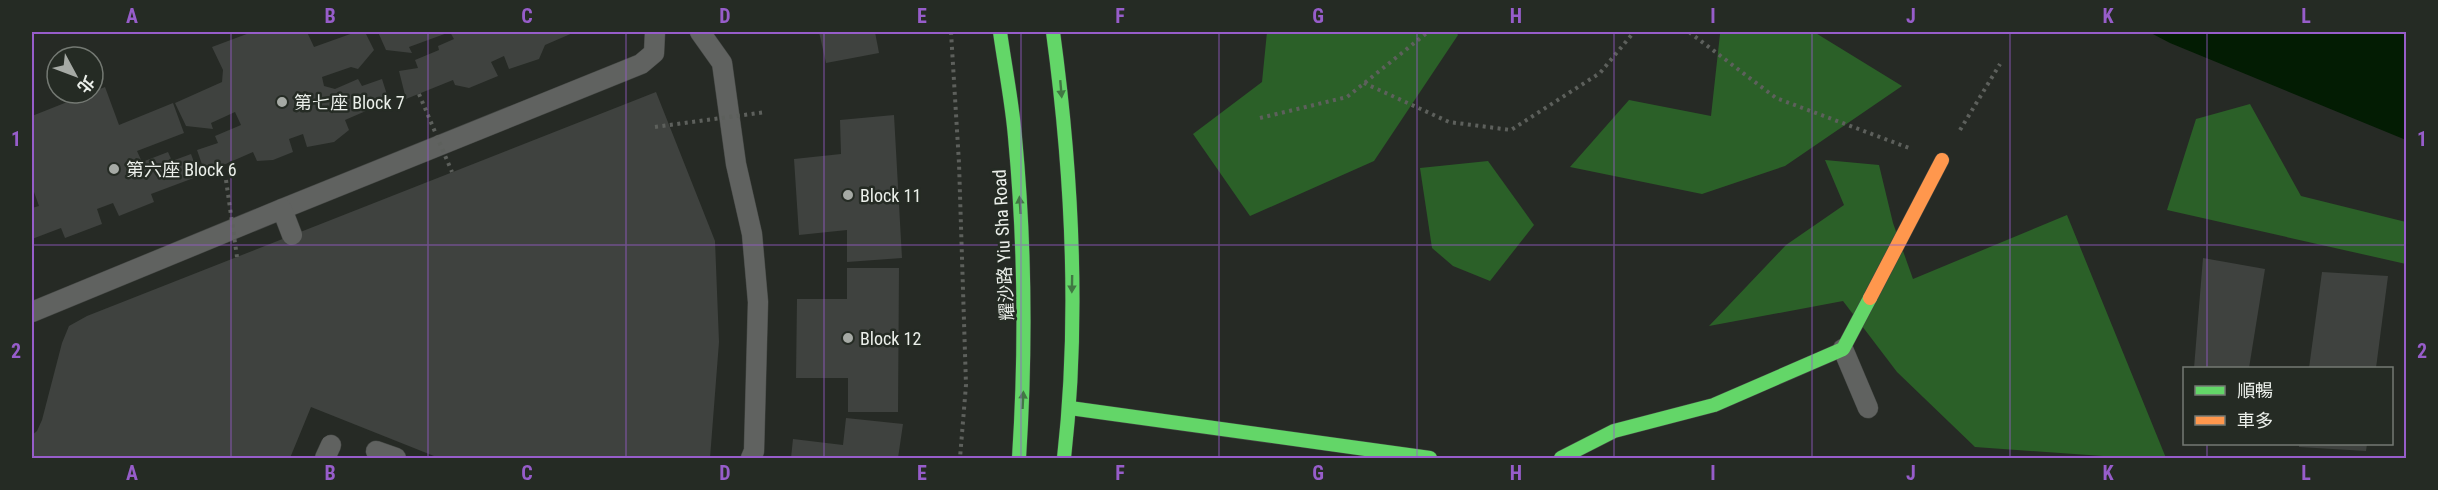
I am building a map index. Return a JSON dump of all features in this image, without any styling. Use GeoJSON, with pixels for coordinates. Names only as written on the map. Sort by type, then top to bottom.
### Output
{"type":"FeatureCollection","features":[{"type":"Feature","properties":{"kind":"street","name":"耀沙路 Yiu Sha Road"},"geometry":{"type":"LineString","coordinates":[[1000,32],[1014,134],[1023,244],[1025,367],[1019,459]]}},
{"type":"Feature","properties":{"kind":"street"},"geometry":{"type":"LineString","coordinates":[[1053,32],[1061,83],[1072,239],[1070,408],[1064,459]]}},
{"type":"Feature","properties":{"kind":"street"},"geometry":{"type":"LineString","coordinates":[[1561,459],[1614,432],[1714,405],[1843,350],[1942,160]]}},
{"type":"Feature","properties":{"kind":"street"},"geometry":{"type":"LineString","coordinates":[[1070,408],[1430,459]]}},
{"type":"Feature","properties":{"kind":"lane"},"geometry":{"type":"LineString","coordinates":[[32,312],[641,64],[654,53],[655,32]]}},
{"type":"Feature","properties":{"kind":"lane"},"geometry":{"type":"LineString","coordinates":[[700,32],[722,63],[736,164],[752,234],[758,302],[752,459]]}},
{"type":"Feature","properties":{"kind":"lane"},"geometry":{"type":"LineString","coordinates":[[282,209],[292,235]]}},
{"type":"Feature","properties":{"kind":"lane"},"geometry":{"type":"LineString","coordinates":[[1843,350],[1868,408]]}},
{"type":"Feature","properties":{"kind":"lane"},"geometry":{"type":"LineString","coordinates":[[376,451],[396,459]]}},
{"type":"Feature","properties":{"kind":"path"},"geometry":{"type":"LineString","coordinates":[[951,32],[959,164],[966,385],[960,459]]}},
{"type":"Feature","properties":{"kind":"path"},"geometry":{"type":"LineString","coordinates":[[1260,118],[1347,96],[1428,32]]}},
{"type":"Feature","properties":{"kind":"path"},"geometry":{"type":"LineString","coordinates":[[1364,83],[1449,122],[1511,130],[1600,73],[1634,32]]}},
{"type":"Feature","properties":{"kind":"path"},"geometry":{"type":"LineString","coordinates":[[1689,32],[1776,98],[1942,160],[2000,64]]}},
{"type":"Feature","properties":{"kind":"path"},"geometry":{"type":"LineString","coordinates":[[419,94],[452,172]]}},
{"type":"Feature","properties":{"kind":"path"},"geometry":{"type":"LineString","coordinates":[[655,127],[766,112]]}},
{"type":"Feature","properties":{"kind":"path"},"geometry":{"type":"LineString","coordinates":[[226,180],[237,257]]}},
{"type":"Feature","properties":{"kind":"green space"},"geometry":{"type":"Polygon","coordinates":[[[1267,32],[1456,32],[1458,35],[1374,161],[1250,216],[1193,134],[1262,82],[1267,32]]]}},
{"type":"Feature","properties":{"kind":"green space"},"geometry":{"type":"Polygon","coordinates":[[[1715,32],[1814,32],[1902,86],[1785,166],[1702,194],[1570,167],[1629,100],[1711,116],[1720,34],[1715,32]]]}},
{"type":"Feature","properties":{"kind":"green space"},"geometry":{"type":"Polygon","coordinates":[[[2250,104],[2301,196],[2406,222],[2406,264],[2167,210],[2196,119],[2250,104]]]}},
{"type":"Feature","properties":{"kind":"green space"},"geometry":{"type":"Polygon","coordinates":[[[1825,160],[1879,165],[1893,223],[1913,279],[2067,215],[2166,458],[2131,458],[1975,447],[1897,372],[1843,301],[1709,326],[1786,245],[1844,205],[1825,160]]]}},
{"type":"Feature","properties":{"kind":"green space"},"geometry":{"type":"Polygon","coordinates":[[[1488,161],[1534,225],[1490,281],[1453,266],[1432,248],[1420,168],[1488,161]]]}},
{"type":"Feature","properties":{"kind":"shaded area"},"geometry":{"type":"Polygon","coordinates":[[[2149,32],[2406,32],[2406,140],[2170,43],[2149,32]]]}},
{"type":"Feature","properties":{"kind":"building","name":"第七座 Block 7"},"geometry":{"type":"Polygon","coordinates":[[[252,32],[307,32],[314,47],[356,32],[365,32],[374,50],[358,69],[351,67],[322,77],[324,86],[335,89],[358,79],[362,86],[382,79],[389,101],[345,120],[349,130],[334,142],[307,147],[303,134],[289,139],[293,152],[273,160],[257,161],[253,152],[205,173],[197,150],[218,143],[215,136],[241,125],[235,112],[211,123],[213,129],[186,126],[175,103],[222,82],[223,70],[212,47],[252,32]]]}},
{"type":"Feature","properties":{"kind":"building"},"geometry":{"type":"Polygon","coordinates":[[[378,32],[450,32],[409,47],[412,53],[386,50],[378,32]]]}},
{"type":"Feature","properties":{"kind":"building"},"geometry":{"type":"Polygon","coordinates":[[[450,32],[575,32],[545,45],[539,59],[509,69],[504,56],[491,62],[498,76],[469,88],[455,85],[453,80],[406,99],[399,71],[418,68],[415,60],[439,50],[438,46],[454,39],[450,32]]]}},
{"type":"Feature","properties":{"kind":"building"},"geometry":{"type":"Polygon","coordinates":[[[819,32],[875,32],[879,53],[826,63],[819,32]]]}},
{"type":"Feature","properties":{"kind":"building","name":"第六座 Block 6"},"geometry":{"type":"Polygon","coordinates":[[[105,87],[119,125],[173,103],[184,133],[137,151],[142,162],[168,152],[172,161],[191,154],[199,176],[151,194],[154,202],[119,216],[113,203],[97,209],[102,224],[65,238],[61,228],[32,239],[32,208],[39,206],[34,192],[32,193],[32,116],[60,105],[105,105],[105,87]]]}},
{"type":"Feature","properties":{"kind":"building"},"geometry":{"type":"Polygon","coordinates":[[[656,92],[715,241],[719,342],[710,458],[439,458],[311,407],[290,458],[32,458],[32,435],[37,431],[42,420],[62,343],[69,326],[87,316],[656,92]]]}},
{"type":"Feature","properties":{"kind":"building","name":"Block 11"},"geometry":{"type":"Polygon","coordinates":[[[894,115],[902,258],[847,262],[847,230],[799,235],[794,159],[841,154],[840,120],[894,115]]]}},
{"type":"Feature","properties":{"kind":"building"},"geometry":{"type":"Polygon","coordinates":[[[2203,258],[2265,269],[2249,367],[2194,367],[2203,258]]]}},
{"type":"Feature","properties":{"kind":"building","name":"Block 12"},"geometry":{"type":"Polygon","coordinates":[[[847,268],[899,268],[898,412],[848,412],[848,378],[796,378],[797,299],[847,299],[847,268]]]}},
{"type":"Feature","properties":{"kind":"building"},"geometry":{"type":"Polygon","coordinates":[[[2322,272],[2388,276],[2376,367],[2309,367],[2322,272]]]}},
{"type":"Feature","properties":{"kind":"building"},"geometry":{"type":"Polygon","coordinates":[[[846,418],[903,424],[898,458],[791,458],[793,439],[843,445],[846,418]]]}},
{"type":"Feature","properties":{"kind":"building"},"geometry":{"type":"Polygon","coordinates":[[[2299,445],[2367,445],[2366,451],[2299,447],[2299,445]]]}},
{"type":"Feature","properties":{"kind":"traffic: fast"},"geometry":{"type":"LineString","coordinates":[[1000,32],[1014,124],[1023,257],[1023,378],[1019,458]]}},
{"type":"Feature","properties":{"kind":"traffic: fast"},"geometry":{"type":"LineString","coordinates":[[1053,32],[1065,138],[1072,245],[1072,352],[1064,458]]}},
{"type":"Feature","properties":{"kind":"traffic: fast"},"geometry":{"type":"LineString","coordinates":[[1561,458],[1614,431],[1714,405],[1843,349],[1870,298]]}},
{"type":"Feature","properties":{"kind":"traffic: fast"},"geometry":{"type":"LineString","coordinates":[[1070,408],[1430,458]]}},
{"type":"Feature","properties":{"kind":"traffic: slow"},"geometry":{"type":"LineString","coordinates":[[1870,298],[1942,160]]}},
{"type":"Feature","properties":{"kind":"place","name":"第七座 Block 7"},"geometry":{"type":"Point","coordinates":[282,102]}},
{"type":"Feature","properties":{"kind":"place","name":"第六座 Block 6"},"geometry":{"type":"Point","coordinates":[114,169]}},
{"type":"Feature","properties":{"kind":"place","name":"Block 11"},"geometry":{"type":"Point","coordinates":[848,195]}},
{"type":"Feature","properties":{"kind":"place","name":"Block 12"},"geometry":{"type":"Point","coordinates":[848,338]}}]}
